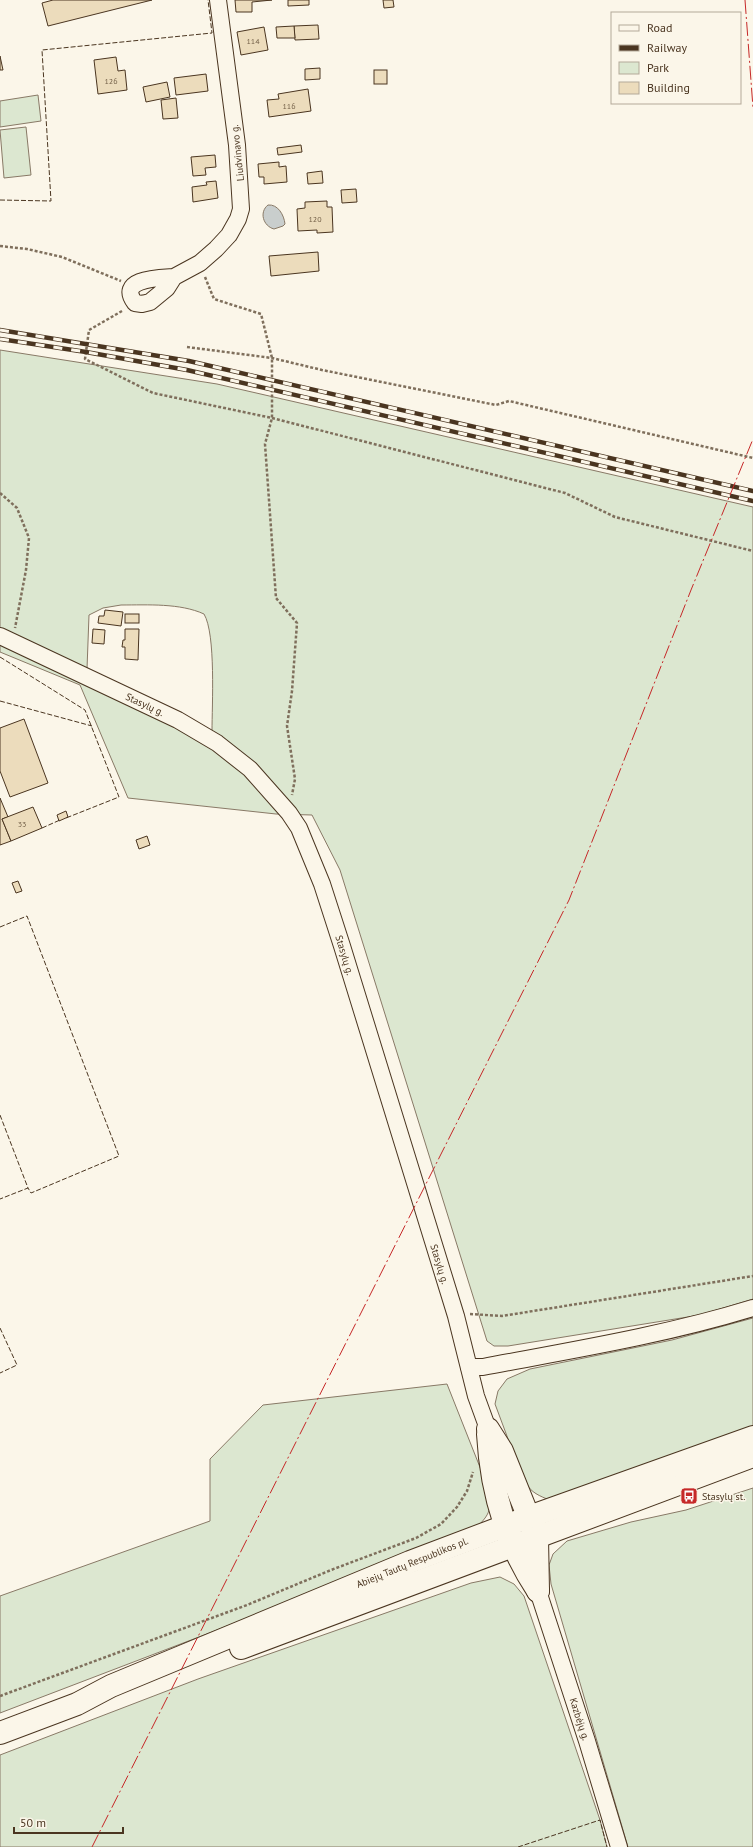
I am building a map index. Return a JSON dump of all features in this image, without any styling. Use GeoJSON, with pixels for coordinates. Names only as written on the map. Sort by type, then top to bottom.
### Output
{"type":"FeatureCollection","features":[{"type":"Feature","properties":{"kind":"highway"},"geometry":{"type":"LineString","coordinates":[[488,1429],[489,1455],[497,1498],[505,1525],[523,1568],[538,1591]]}},
{"type":"Feature","properties":{"kind":"highway"},"geometry":{"type":"LineString","coordinates":[[488,1429],[502,1451],[537,1538],[538,1591]]}},
{"type":"Feature","properties":{"kind":"highway","name":"Abiejų Tautų Respublikos pl."},"geometry":{"type":"LineString","coordinates":[[77,1704],[111,1686],[410,1562],[529,1516],[753,1437]]}},
{"type":"Feature","properties":{"kind":"highway","name":"Abiejų Tautų Respublikos pl."},"geometry":{"type":"LineString","coordinates":[[0,1733],[77,1704],[114,1695],[753,1456]]}},
{"type":"Feature","properties":{"kind":"street","name":"Liudvinavo g."},"geometry":{"type":"LineString","coordinates":[[135,284],[146,279],[174,277],[200,263],[229,235],[238,219],[241,209],[242,196],[237,145],[218,0]]}},
{"type":"Feature","properties":{"kind":"street","name":"Liudvinavo g."},"geometry":{"type":"LineString","coordinates":[[135,303],[142,304],[150,302],[167,288],[174,277]]}},
{"type":"Feature","properties":{"kind":"street"},"geometry":{"type":"LineString","coordinates":[[135,284],[131,290],[131,298],[135,303]]}},
{"type":"Feature","properties":{"kind":"street","name":"Stasylų g."},"geometry":{"type":"LineString","coordinates":[[6,639],[178,720],[217,743],[250,769],[289,813],[299,828],[324,891],[456,1316],[469,1367],[488,1429]]}},
{"type":"Feature","properties":{"kind":"street"},"geometry":{"type":"LineString","coordinates":[[469,1367],[483,1367],[650,1335],[711,1321],[753,1308]]}},
{"type":"Feature","properties":{"kind":"street","name":"Kazbėjų g."},"geometry":{"type":"LineString","coordinates":[[538,1591],[587,1741],[619,1847]]}},
{"type":"Feature","properties":{"kind":"path"},"geometry":{"type":"LineString","coordinates":[[0,246],[27,249],[62,257],[118,280],[135,284]]}},
{"type":"Feature","properties":{"kind":"path"},"geometry":{"type":"LineString","coordinates":[[200,263],[214,299],[261,314],[272,358],[272,418],[265,444],[276,598],[297,623],[292,691],[287,726],[295,779],[289,813]]}},
{"type":"Feature","properties":{"kind":"path"},"geometry":{"type":"LineString","coordinates":[[135,303],[89,330],[85,359],[153,393],[272,418],[565,493],[615,517],[753,550]]}},
{"type":"Feature","properties":{"kind":"path"},"geometry":{"type":"LineString","coordinates":[[188,346],[272,358],[322,370],[496,405],[509,401],[753,458]]}},
{"type":"Feature","properties":{"kind":"path"},"geometry":{"type":"LineString","coordinates":[[0,494],[16,508],[29,538],[26,570],[17,607],[6,639]]}},
{"type":"Feature","properties":{"kind":"path"},"geometry":{"type":"LineString","coordinates":[[456,1316],[472,1314],[502,1316],[753,1276]]}},
{"type":"Feature","properties":{"kind":"path"},"geometry":{"type":"LineString","coordinates":[[0,1696],[247,1605],[331,1570],[416,1538],[441,1524],[456,1507],[466,1492],[475,1465],[480,1459],[489,1455]]}},
{"type":"Feature","properties":{"kind":"green space"},"geometry":{"type":"Polygon","coordinates":[[[38,95],[41,121],[0,127],[0,101],[38,95]]]}},
{"type":"Feature","properties":{"kind":"green space"},"geometry":{"type":"Polygon","coordinates":[[[26,127],[31,175],[4,178],[0,130],[26,127]]]}},
{"type":"Feature","properties":{"kind":"green space"},"geometry":{"type":"Polygon","coordinates":[[[0,350],[217,384],[753,507],[753,1299],[700,1315],[508,1346],[494,1346],[487,1341],[340,870],[312,815],[276,814],[128,798],[80,685],[0,652],[0,350]],[[121,605],[103,608],[89,615],[87,669],[212,731],[212,653],[208,624],[204,614],[195,610],[174,606],[121,605]]]}},
{"type":"Feature","properties":{"kind":"green space"},"geometry":{"type":"Polygon","coordinates":[[[753,1318],[753,1427],[547,1499],[536,1494],[528,1486],[523,1479],[495,1404],[498,1391],[507,1379],[530,1369],[672,1340],[753,1318]]]}},
{"type":"Feature","properties":{"kind":"green space"},"geometry":{"type":"Polygon","coordinates":[[[447,1384],[489,1490],[489,1510],[485,1518],[477,1527],[212,1632],[0,1713],[0,1596],[210,1521],[210,1459],[263,1405],[447,1384]]]}},
{"type":"Feature","properties":{"kind":"green space"},"geometry":{"type":"Polygon","coordinates":[[[753,1488],[753,1847],[628,1847],[551,1584],[549,1565],[553,1554],[567,1541],[631,1522],[686,1510],[753,1488]]]}},
{"type":"Feature","properties":{"kind":"green space"},"geometry":{"type":"Polygon","coordinates":[[[500,1577],[514,1584],[524,1596],[600,1820],[607,1847],[0,1847],[0,1755],[198,1679],[471,1583],[500,1577]]]}},
{"type":"Feature","properties":{"kind":"shaded area"},"geometry":{"type":"Polygon","coordinates":[[[268,205],[278,208],[282,214],[285,224],[283,226],[274,229],[267,225],[263,215],[265,208],[268,205]]]}},
{"type":"Feature","properties":{"kind":"building"},"geometry":{"type":"Polygon","coordinates":[[[53,0],[152,0],[48,26],[42,3],[53,0]]]}},
{"type":"Feature","properties":{"kind":"building"},"geometry":{"type":"Polygon","coordinates":[[[235,0],[272,0],[252,2],[252,12],[236,12],[235,0]]]}},
{"type":"Feature","properties":{"kind":"building"},"geometry":{"type":"Polygon","coordinates":[[[288,0],[309,0],[309,5],[288,6],[288,0]]]}},
{"type":"Feature","properties":{"kind":"building"},"geometry":{"type":"Polygon","coordinates":[[[383,0],[393,0],[394,7],[384,8],[383,0]]]}},
{"type":"Feature","properties":{"kind":"building"},"geometry":{"type":"Polygon","coordinates":[[[318,25],[319,39],[295,40],[294,26],[318,25]]]}},
{"type":"Feature","properties":{"kind":"building"},"geometry":{"type":"Polygon","coordinates":[[[294,26],[295,38],[277,38],[276,27],[294,26]]]}},
{"type":"Feature","properties":{"kind":"building"},"geometry":{"type":"Polygon","coordinates":[[[264,27],[268,50],[241,55],[237,32],[264,27]]]}},
{"type":"Feature","properties":{"kind":"building"},"geometry":{"type":"Polygon","coordinates":[[[0,56],[3,70],[0,70],[0,56]]]}},
{"type":"Feature","properties":{"kind":"building"},"geometry":{"type":"Polygon","coordinates":[[[116,57],[118,71],[125,70],[127,90],[98,94],[94,60],[116,57]]]}},
{"type":"Feature","properties":{"kind":"building"},"geometry":{"type":"Polygon","coordinates":[[[320,68],[320,79],[305,80],[305,69],[320,68]]]}},
{"type":"Feature","properties":{"kind":"building"},"geometry":{"type":"Polygon","coordinates":[[[374,70],[387,70],[387,84],[374,84],[374,70]]]}},
{"type":"Feature","properties":{"kind":"building"},"geometry":{"type":"Polygon","coordinates":[[[206,74],[208,91],[176,95],[174,78],[206,74]]]}},
{"type":"Feature","properties":{"kind":"building"},"geometry":{"type":"Polygon","coordinates":[[[167,82],[170,97],[146,102],[143,87],[167,82]]]}},
{"type":"Feature","properties":{"kind":"building"},"geometry":{"type":"Polygon","coordinates":[[[308,89],[311,111],[269,117],[267,100],[279,99],[278,94],[308,89]]]}},
{"type":"Feature","properties":{"kind":"building"},"geometry":{"type":"Polygon","coordinates":[[[176,98],[178,118],[163,119],[161,100],[176,98]]]}},
{"type":"Feature","properties":{"kind":"building"},"geometry":{"type":"Polygon","coordinates":[[[301,145],[302,152],[278,155],[277,148],[301,145]]]}},
{"type":"Feature","properties":{"kind":"building"},"geometry":{"type":"Polygon","coordinates":[[[215,155],[216,167],[205,168],[206,175],[193,176],[191,157],[215,155]]]}},
{"type":"Feature","properties":{"kind":"building"},"geometry":{"type":"Polygon","coordinates":[[[279,162],[279,167],[286,166],[287,182],[264,184],[264,177],[259,177],[258,164],[279,162]]]}},
{"type":"Feature","properties":{"kind":"building"},"geometry":{"type":"Polygon","coordinates":[[[322,171],[323,183],[308,184],[307,173],[322,171]]]}},
{"type":"Feature","properties":{"kind":"building"},"geometry":{"type":"Polygon","coordinates":[[[216,181],[218,198],[193,202],[192,187],[207,185],[206,182],[216,181]]]}},
{"type":"Feature","properties":{"kind":"building"},"geometry":{"type":"Polygon","coordinates":[[[356,189],[357,202],[342,203],[341,190],[356,189]]]}},
{"type":"Feature","properties":{"kind":"building"},"geometry":{"type":"Polygon","coordinates":[[[327,201],[327,207],[332,207],[333,232],[317,233],[317,230],[298,231],[297,209],[305,208],[305,202],[327,201]]]}},
{"type":"Feature","properties":{"kind":"building"},"geometry":{"type":"Polygon","coordinates":[[[318,252],[319,271],[271,276],[269,256],[318,252]]]}},
{"type":"Feature","properties":{"kind":"building"},"geometry":{"type":"Polygon","coordinates":[[[105,610],[123,612],[121,626],[98,623],[99,616],[104,616],[105,610]]]}},
{"type":"Feature","properties":{"kind":"building"},"geometry":{"type":"Polygon","coordinates":[[[125,614],[139,614],[139,623],[125,623],[125,614]]]}},
{"type":"Feature","properties":{"kind":"building"},"geometry":{"type":"Polygon","coordinates":[[[93,629],[105,630],[104,644],[92,643],[93,629]]]}},
{"type":"Feature","properties":{"kind":"building"},"geometry":{"type":"Polygon","coordinates":[[[125,629],[139,629],[138,660],[125,659],[125,647],[122,647],[123,640],[125,640],[125,629]]]}},
{"type":"Feature","properties":{"kind":"building"},"geometry":{"type":"Polygon","coordinates":[[[24,719],[48,783],[10,797],[0,771],[0,728],[24,719]]]}},
{"type":"Feature","properties":{"kind":"building"},"geometry":{"type":"Polygon","coordinates":[[[0,798],[8,817],[2,819],[11,841],[0,845],[0,798]]]}},
{"type":"Feature","properties":{"kind":"building"},"geometry":{"type":"Polygon","coordinates":[[[33,807],[42,828],[11,841],[2,819],[33,807]]]}},
{"type":"Feature","properties":{"kind":"building"},"geometry":{"type":"Polygon","coordinates":[[[66,811],[68,817],[59,821],[57,815],[66,811]]]}},
{"type":"Feature","properties":{"kind":"building"},"geometry":{"type":"Polygon","coordinates":[[[147,836],[150,845],[139,849],[136,840],[147,836]]]}},
{"type":"Feature","properties":{"kind":"building"},"geometry":{"type":"Polygon","coordinates":[[[18,881],[22,891],[16,893],[12,883],[18,881]]]}},
{"type":"Feature","properties":{"kind":"railway"},"geometry":{"type":"LineString","coordinates":[[0,330],[189,361],[753,491]]}},
{"type":"Feature","properties":{"kind":"railway"},"geometry":{"type":"LineString","coordinates":[[0,339],[86,352],[187,370],[753,501]]}},
{"type":"Feature","properties":{"kind":"fence"},"geometry":{"type":"LineString","coordinates":[[0,200],[51,201],[42,50],[212,33],[208,0]]}},
{"type":"Feature","properties":{"kind":"fence"},"geometry":{"type":"LineString","coordinates":[[0,657],[85,710],[119,797],[66,818]]}},
{"type":"Feature","properties":{"kind":"fence"},"geometry":{"type":"LineString","coordinates":[[0,701],[92,726]]}},
{"type":"Feature","properties":{"kind":"fence"},"geometry":{"type":"LineString","coordinates":[[42,828],[60,820]]}},
{"type":"Feature","properties":{"kind":"fence"},"geometry":{"type":"LineString","coordinates":[[0,927],[27,916],[119,1156],[31,1193],[28,1188]]}},
{"type":"Feature","properties":{"kind":"fence"},"geometry":{"type":"LineString","coordinates":[[0,1115],[28,1188],[0,1199]]}},
{"type":"Feature","properties":{"kind":"fence"},"geometry":{"type":"LineString","coordinates":[[0,1328],[17,1365],[0,1373]]}},
{"type":"Feature","properties":{"kind":"fence"},"geometry":{"type":"LineString","coordinates":[[518,1847],[600,1820],[607,1847]]}},
{"type":"Feature","properties":{"kind":"power"},"geometry":{"type":"LineString","coordinates":[[745,0],[753,108]]}},
{"type":"Feature","properties":{"kind":"power"},"geometry":{"type":"LineString","coordinates":[[92,1847],[569,900],[691,590],[753,439]]}},
{"type":"Feature","properties":{"kind":"place","name":"Stasylų st."},"geometry":{"type":"Point","coordinates":[689,1496]}}]}
